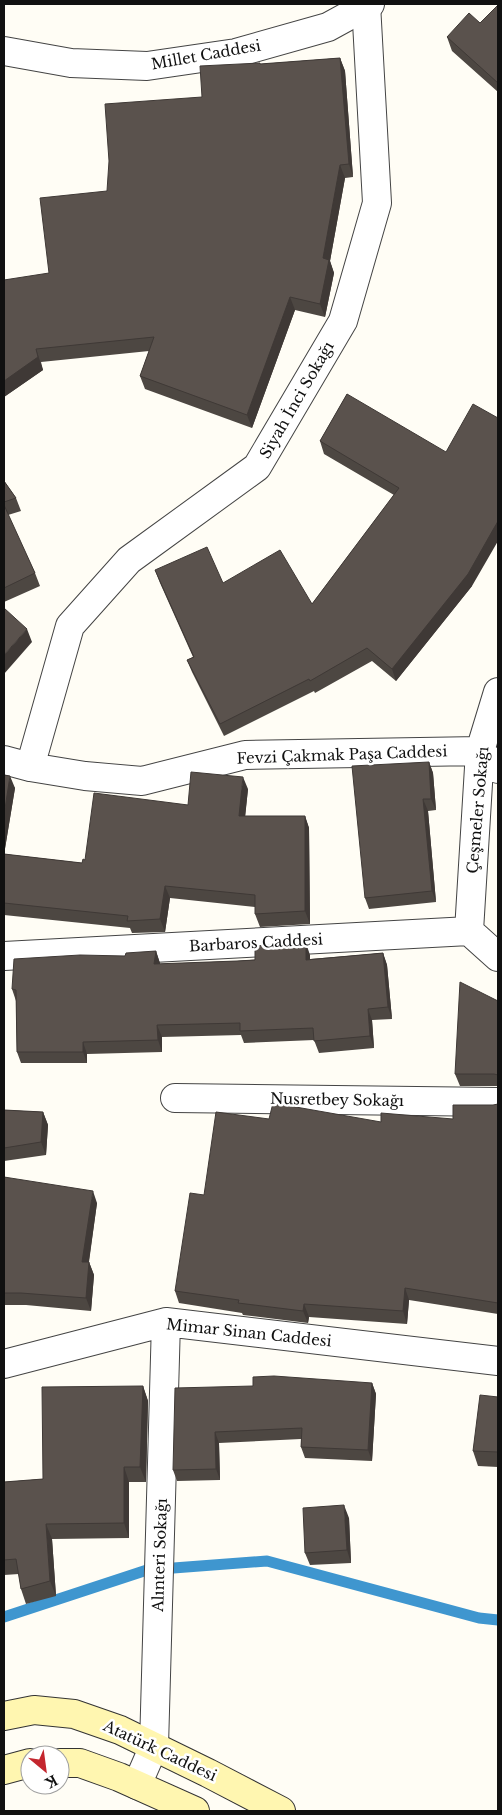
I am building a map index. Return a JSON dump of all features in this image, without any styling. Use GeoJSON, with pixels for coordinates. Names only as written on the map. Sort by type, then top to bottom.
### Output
{"type":"FeatureCollection","features":[{"type":"Feature","properties":{"kind":"main road","name":"Atatürk Caddesi"},"geometry":{"type":"LineString","coordinates":[[4,1716],[34,1710],[74,1714],[120,1730],[281,1811]]}},
{"type":"Feature","properties":{"kind":"main road"},"geometry":{"type":"LineString","coordinates":[[70,1763],[80,1763],[137,1785],[195,1811]]}},
{"type":"Feature","properties":{"kind":"main road"},"geometry":{"type":"LineString","coordinates":[[4,1770],[20,1766]]}},
{"type":"Feature","properties":{"kind":"street","name":"Millet Caddesi"},"geometry":{"type":"LineString","coordinates":[[4,52],[71,63],[147,66],[236,52],[328,28],[367,4]]}},
{"type":"Feature","properties":{"kind":"street","name":"Siyah İnci Sokağı"},"geometry":{"type":"LineString","coordinates":[[30,767],[70,626],[129,560],[258,467],[343,321],[377,203],[367,4]]}},
{"type":"Feature","properties":{"kind":"street","name":"Çeşmeler Sokağı"},"geometry":{"type":"LineString","coordinates":[[469,931],[498,692]]}},
{"type":"Feature","properties":{"kind":"street","name":"Fevzi Çakmak Paşa Caddesi"},"geometry":{"type":"LineString","coordinates":[[4,760],[30,767],[85,776],[142,781],[245,755],[489,760]]}},
{"type":"Feature","properties":{"kind":"street"},"geometry":{"type":"LineString","coordinates":[[469,931],[498,957]]}},
{"type":"Feature","properties":{"kind":"street","name":"Barbaros Caddesi"},"geometry":{"type":"LineString","coordinates":[[4,958],[469,931]]}},
{"type":"Feature","properties":{"kind":"street","name":"Nusretbey Sokağı"},"geometry":{"type":"LineString","coordinates":[[175,1098],[498,1102]]}},
{"type":"Feature","properties":{"kind":"street","name":"Mimar Sinan Caddesi"},"geometry":{"type":"LineString","coordinates":[[4,1364],[166,1322],[498,1361]]}},
{"type":"Feature","properties":{"kind":"street","name":"Alınteri Sokağı"},"geometry":{"type":"LineString","coordinates":[[137,1785],[154,1746],[166,1322]]}},
{"type":"Feature","properties":{"kind":"building"},"geometry":{"type":"Polygon","coordinates":[[[498,5],[498,83],[447,37],[469,13],[480,23],[498,5]]]}},
{"type":"Feature","properties":{"kind":"building"},"geometry":{"type":"Polygon","coordinates":[[[340,58],[349,164],[340,165],[323,258],[329,260],[320,304],[290,297],[247,415],[140,376],[154,337],[36,349],[38,357],[4,381],[4,280],[49,273],[40,198],[107,191],[109,161],[105,104],[202,97],[200,66],[340,58]]]}},
{"type":"Feature","properties":{"kind":"building"},"geometry":{"type":"Polygon","coordinates":[[[347,394],[446,452],[473,404],[498,418],[498,521],[468,574],[392,669],[367,648],[310,681],[309,679],[220,724],[187,660],[194,657],[155,570],[207,547],[223,583],[280,550],[312,604],[399,488],[320,441],[347,394]]]}},
{"type":"Feature","properties":{"kind":"building"},"geometry":{"type":"Polygon","coordinates":[[[4,481],[16,498],[4,502],[4,481]]]}},
{"type":"Feature","properties":{"kind":"building"},"geometry":{"type":"Polygon","coordinates":[[[4,505],[35,573],[4,588],[4,505]]]}},
{"type":"Feature","properties":{"kind":"building"},"geometry":{"type":"Polygon","coordinates":[[[4,608],[27,629],[4,655],[4,608]]]}},
{"type":"Feature","properties":{"kind":"building"},"geometry":{"type":"Polygon","coordinates":[[[429,762],[431,799],[423,799],[432,891],[365,898],[352,766],[429,762]]]}},
{"type":"Feature","properties":{"kind":"building"},"geometry":{"type":"Polygon","coordinates":[[[191,772],[243,777],[239,816],[305,816],[305,911],[255,914],[255,895],[165,886],[160,919],[127,921],[128,916],[4,903],[4,854],[82,863],[83,859],[85,860],[94,793],[188,805],[191,772]]]}},
{"type":"Feature","properties":{"kind":"building"},"geometry":{"type":"Polygon","coordinates":[[[4,775],[10,776],[4,815],[4,775]]]}},
{"type":"Feature","properties":{"kind":"building"},"geometry":{"type":"Polygon","coordinates":[[[306,943],[306,960],[383,953],[388,1007],[368,1009],[370,1036],[314,1041],[313,1028],[240,1031],[240,1023],[157,1025],[158,1040],[83,1042],[83,1052],[17,1052],[16,990],[12,989],[14,959],[80,955],[125,956],[126,953],[156,951],[154,964],[237,961],[255,960],[255,946],[306,943]]]}},
{"type":"Feature","properties":{"kind":"building"},"geometry":{"type":"Polygon","coordinates":[[[460,982],[498,1001],[498,1075],[455,1074],[460,982]]]}},
{"type":"Feature","properties":{"kind":"building"},"geometry":{"type":"Polygon","coordinates":[[[273,1103],[381,1122],[381,1113],[453,1119],[453,1105],[498,1104],[498,1303],[405,1288],[403,1311],[304,1304],[303,1311],[238,1303],[239,1300],[175,1291],[190,1193],[204,1195],[216,1112],[269,1119],[273,1103]]]}},
{"type":"Feature","properties":{"kind":"building"},"geometry":{"type":"Polygon","coordinates":[[[4,1110],[43,1112],[41,1142],[4,1148],[4,1110]]]}},
{"type":"Feature","properties":{"kind":"building"},"geometry":{"type":"Polygon","coordinates":[[[4,1177],[93,1191],[82,1262],[89,1262],[86,1298],[4,1293],[4,1177]]]}},
{"type":"Feature","properties":{"kind":"building"},"geometry":{"type":"Polygon","coordinates":[[[274,1376],[372,1383],[368,1450],[301,1447],[302,1428],[215,1432],[216,1469],[173,1470],[175,1388],[253,1386],[253,1377],[274,1376]]]}},
{"type":"Feature","properties":{"kind":"building"},"geometry":{"type":"Polygon","coordinates":[[[143,1386],[140,1467],[124,1467],[124,1523],[46,1524],[50,1581],[21,1589],[16,1559],[4,1560],[4,1482],[43,1479],[42,1387],[143,1386]]]}},
{"type":"Feature","properties":{"kind":"building"},"geometry":{"type":"Polygon","coordinates":[[[480,1395],[498,1397],[498,1452],[473,1451],[480,1395]]]}},
{"type":"Feature","properties":{"kind":"building"},"geometry":{"type":"Polygon","coordinates":[[[344,1505],[347,1550],[305,1553],[303,1508],[344,1505]]]}},
{"type":"Feature","properties":{"kind":"waterway"},"geometry":{"type":"LineString","coordinates":[[4,1617],[147,1570],[267,1561],[479,1618],[498,1620]]}}]}
